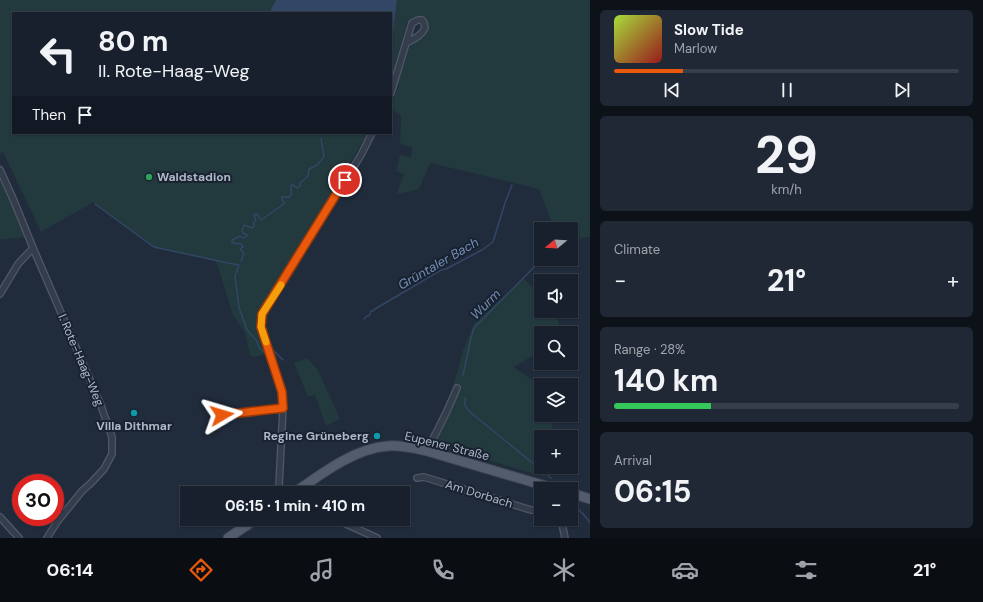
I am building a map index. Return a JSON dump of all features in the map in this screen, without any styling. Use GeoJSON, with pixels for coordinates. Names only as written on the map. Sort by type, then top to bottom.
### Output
{"type":"FeatureCollection","features":[{"type":"Feature","properties":{"kind":"main road","name":"Eupener Straße"},"geometry":{"type":"LineString","coordinates":[[305,486],[346,459],[366,450],[376,447],[394,446],[412,447],[534,483]]}},
{"type":"Feature","properties":{"kind":"main road"},"geometry":{"type":"LineString","coordinates":[[578,495],[590,499]]}},
{"type":"Feature","properties":{"kind":"main road"},"geometry":{"type":"LineString","coordinates":[[228,538],[246,526]]}},
{"type":"Feature","properties":{"kind":"street"},"geometry":{"type":"LineString","coordinates":[[392,90],[406,43]]}},
{"type":"Feature","properties":{"kind":"street"},"geometry":{"type":"LineString","coordinates":[[279,486],[283,408],[282,392],[261,327],[262,314],[361,155],[372,134]]}},
{"type":"Feature","properties":{"kind":"street","name":"I. Rote-Haag-Weg"},"geometry":{"type":"LineString","coordinates":[[0,170],[100,402],[112,437],[112,454],[104,469],[57,522],[47,538]]}},
{"type":"Feature","properties":{"kind":"street"},"geometry":{"type":"LineString","coordinates":[[0,294],[18,264],[33,248]]}},
{"type":"Feature","properties":{"kind":"street"},"geometry":{"type":"LineString","coordinates":[[427,451],[457,388]]}},
{"type":"Feature","properties":{"kind":"street"},"geometry":{"type":"LineString","coordinates":[[222,415],[283,408]]}},
{"type":"Feature","properties":{"kind":"street","name":"Am Dorbach"},"geometry":{"type":"LineString","coordinates":[[417,478],[424,477],[534,510]]}},
{"type":"Feature","properties":{"kind":"street"},"geometry":{"type":"LineString","coordinates":[[0,517],[19,538]]}},
{"type":"Feature","properties":{"kind":"street"},"geometry":{"type":"LineString","coordinates":[[350,526],[377,538]]}},
{"type":"Feature","properties":{"kind":"street"},"geometry":{"type":"LineString","coordinates":[[562,526],[565,538]]}},
{"type":"Feature","properties":{"kind":"green space"},"geometry":{"type":"Polygon","coordinates":[[[0,0],[276,0],[270,12],[12,12],[12,134],[367,134],[259,312],[257,328],[266,354],[254,357],[250,355],[245,333],[233,315],[216,261],[154,248],[94,202],[41,232],[3,152],[0,154],[0,0]]]}},
{"type":"Feature","properties":{"kind":"green space"},"geometry":{"type":"Polygon","coordinates":[[[397,0],[590,0],[590,237],[578,238],[578,222],[551,222],[539,189],[430,163],[419,189],[396,195],[404,174],[396,171],[400,155],[411,157],[412,147],[400,144],[401,115],[392,110],[392,102],[399,86],[397,83],[406,49],[423,34],[422,19],[415,18],[407,22],[392,77],[392,43],[397,0]]]}},
{"type":"Feature","properties":{"kind":"green space"},"geometry":{"type":"Polygon","coordinates":[[[0,176],[26,237],[0,240],[0,176]]]}},
{"type":"Feature","properties":{"kind":"green space"},"geometry":{"type":"Polygon","coordinates":[[[523,278],[534,289],[534,318],[556,318],[558,321],[558,326],[534,326],[534,354],[514,367],[534,381],[534,422],[553,422],[552,430],[534,430],[534,474],[432,444],[456,400],[451,394],[463,350],[474,324],[523,278]]]}},
{"type":"Feature","properties":{"kind":"green space"},"geometry":{"type":"Polygon","coordinates":[[[307,358],[318,370],[340,419],[326,426],[315,395],[308,397],[294,363],[307,358]]]}},
{"type":"Feature","properties":{"kind":"green space"},"geometry":{"type":"Polygon","coordinates":[[[535,474],[545,474],[545,477],[535,474]]]}},
{"type":"Feature","properties":{"kind":"water"},"geometry":{"type":"Polygon","coordinates":[[[276,0],[397,0],[392,43],[392,12],[270,12],[276,0]]]}},
{"type":"Feature","properties":{"kind":"waterway"},"geometry":{"type":"LineString","coordinates":[[241,261],[244,253],[240,249],[243,247],[241,244],[232,242],[232,240],[240,236],[243,238],[246,237],[247,235],[243,233],[242,230],[244,225],[252,228],[254,226],[253,223],[256,221],[254,216],[256,213],[261,220],[285,203],[282,200],[282,197],[289,197],[291,195],[291,185],[297,188],[300,186],[300,183],[308,176],[309,169],[317,165],[324,157],[321,139]]}},
{"type":"Feature","properties":{"kind":"waterway","name":"Grüntaler Bach"},"geometry":{"type":"LineString","coordinates":[[364,319],[369,316],[371,311],[441,270],[446,269],[482,250],[493,242],[512,185]]}},
{"type":"Feature","properties":{"kind":"waterway"},"geometry":{"type":"LineString","coordinates":[[95,204],[154,247],[239,265],[235,276],[239,307],[247,330],[256,340],[260,349],[264,352],[267,351]]}},
{"type":"Feature","properties":{"kind":"waterway","name":"Wurm"},"geometry":{"type":"LineString","coordinates":[[463,375],[474,328],[535,266]]}},
{"type":"Feature","properties":{"kind":"waterway"},"geometry":{"type":"LineString","coordinates":[[271,350],[273,350],[283,360]]}},
{"type":"Feature","properties":{"kind":"waterway","name":"Wurm"},"geometry":{"type":"LineString","coordinates":[[465,398],[465,406],[470,412],[551,478]]}},
{"type":"Feature","properties":{"kind":"waterway","name":"Wurm"},"geometry":{"type":"LineString","coordinates":[[578,509],[590,523]]}},
{"type":"Feature","properties":{"kind":"slow traffic"},"geometry":{"type":"LineString","coordinates":[[266,342],[261,327],[262,314],[281,285]]}},
{"type":"Feature","properties":{"kind":"place","name":"Waldstadion"},"geometry":{"type":"Point","coordinates":[149,177]}},
{"type":"Feature","properties":{"kind":"place","name":"Villa Dithmar"},"geometry":{"type":"Point","coordinates":[134,413]}},
{"type":"Feature","properties":{"kind":"place","name":"Regine Grüneberg"},"geometry":{"type":"Point","coordinates":[377,436]}},
{"type":"Feature","properties":{"kind":"route"},"geometry":{"type":"LineString","coordinates":[[222,415],[283,408],[282,392],[261,327],[262,314],[345,180]]}}]}
